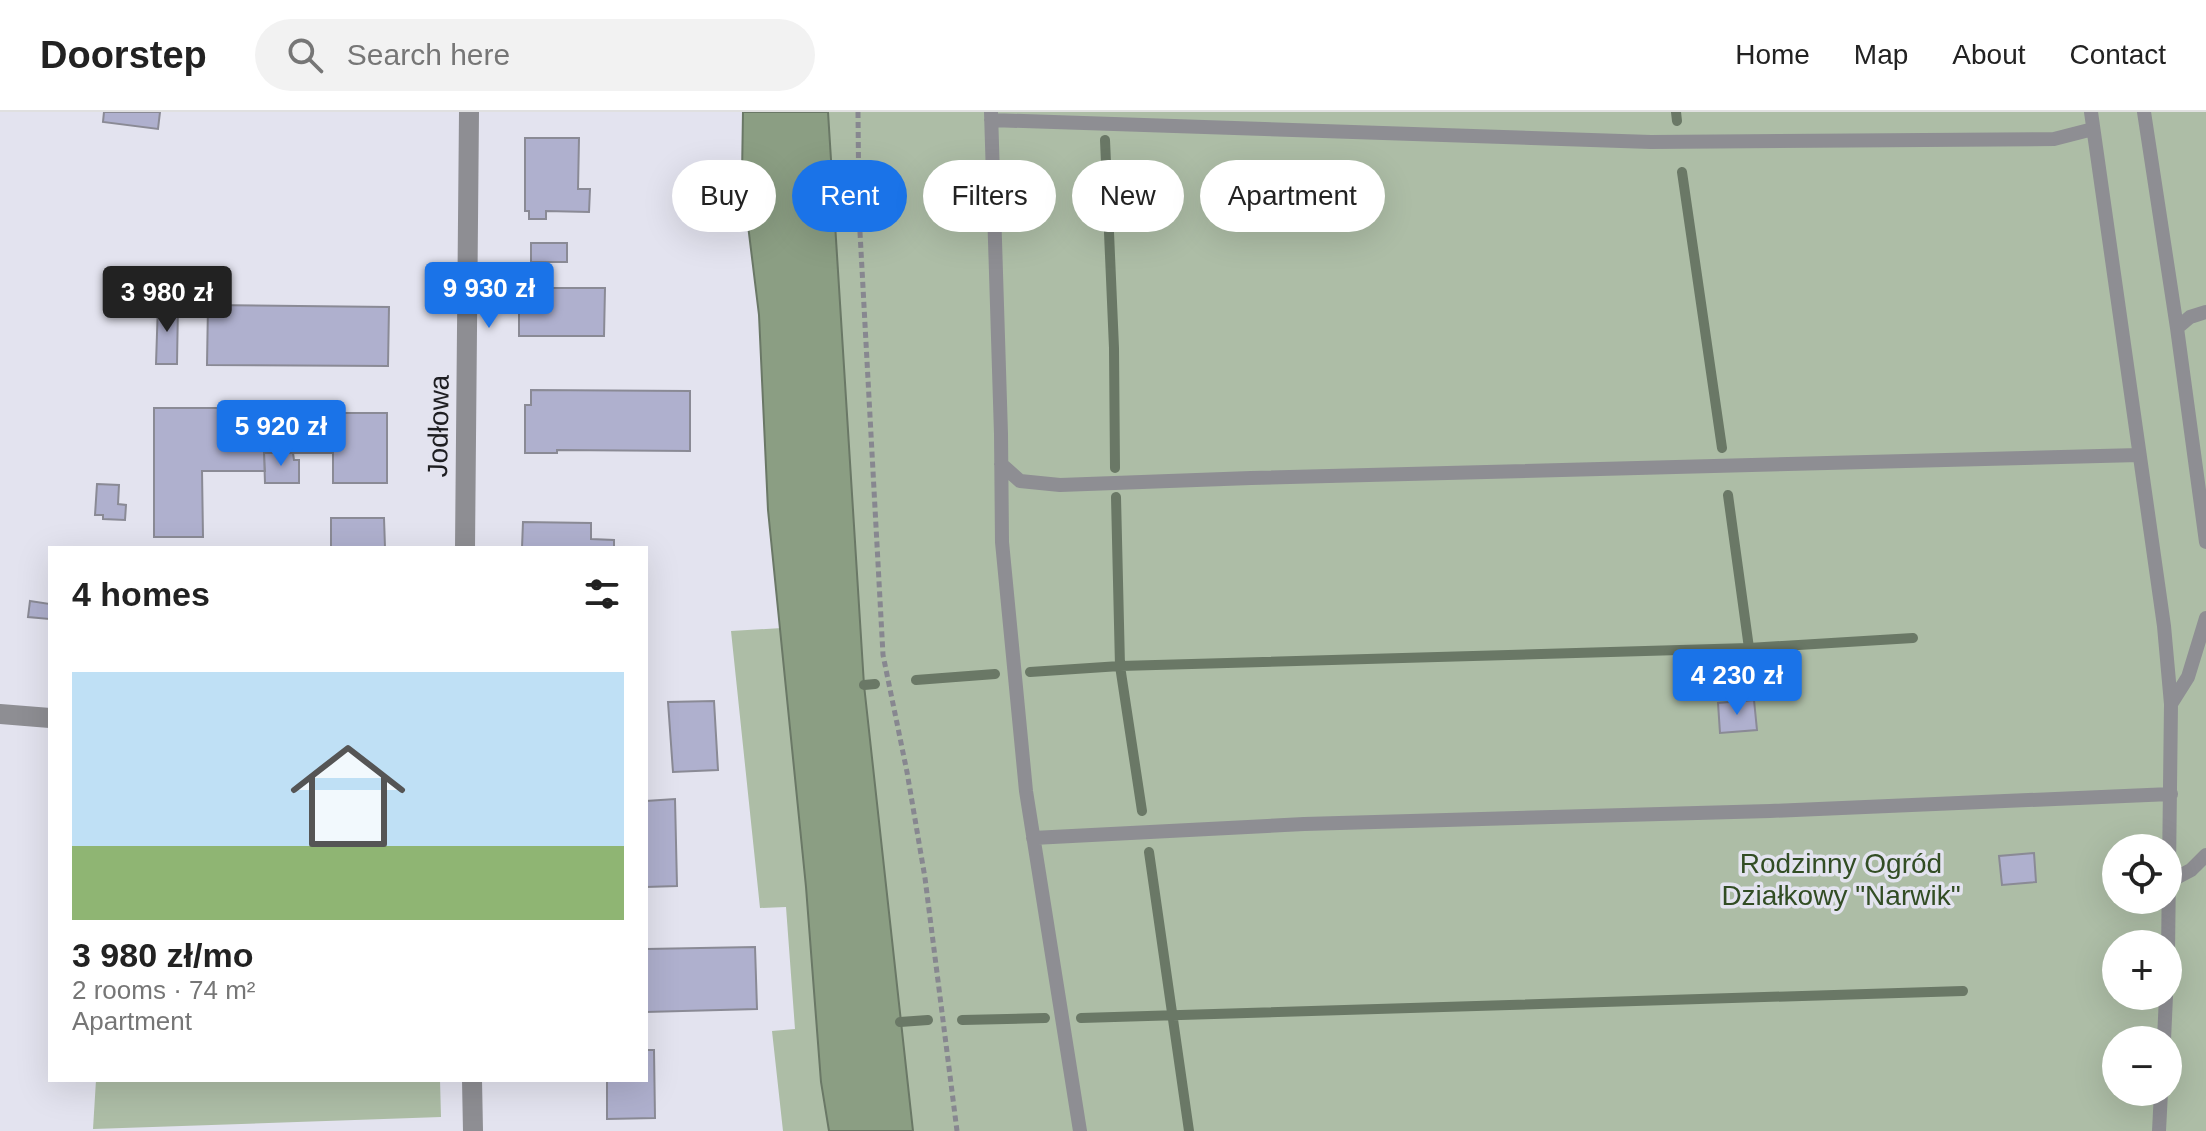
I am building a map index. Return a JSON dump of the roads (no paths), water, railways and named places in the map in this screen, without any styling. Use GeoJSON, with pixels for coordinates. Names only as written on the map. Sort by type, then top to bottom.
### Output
{"type":"FeatureCollection","features":[{"type":"Feature","properties":{"kind":"street","name":"Jodłowa"},"geometry":{"type":"LineString","coordinates":[[465,546],[469,112]]}},
{"type":"Feature","properties":{"kind":"street"},"geometry":{"type":"LineString","coordinates":[[0,714],[48,718]]}},
{"type":"Feature","properties":{"kind":"street"},"geometry":{"type":"LineString","coordinates":[[472,1082],[473,1131]]}},
{"type":"Feature","properties":{"kind":"lane"},"geometry":{"type":"LineString","coordinates":[[2091,112],[2164,626],[2171,704],[2171,834]]}},
{"type":"Feature","properties":{"kind":"lane"},"geometry":{"type":"LineString","coordinates":[[2144,112],[2206,542]]}},
{"type":"Feature","properties":{"kind":"lane"},"geometry":{"type":"LineString","coordinates":[[1080,1131],[1026,791],[1002,542],[991,116],[1651,142],[2054,139],[2093,129]]}},
{"type":"Feature","properties":{"kind":"lane"},"geometry":{"type":"LineString","coordinates":[[2177,328],[2190,317],[2206,312]]}},
{"type":"Feature","properties":{"kind":"lane"},"geometry":{"type":"LineString","coordinates":[[1001,464],[1020,481],[1060,485],[2139,455]]}},
{"type":"Feature","properties":{"kind":"lane"},"geometry":{"type":"LineString","coordinates":[[2171,704],[2188,677],[2206,618]]}},
{"type":"Feature","properties":{"kind":"lane"},"geometry":{"type":"LineString","coordinates":[[1033,838],[1304,824],[1770,811],[2171,794]]}},
{"type":"Feature","properties":{"kind":"lane"},"geometry":{"type":"LineString","coordinates":[[2191,870],[2206,855]]}},
{"type":"Feature","properties":{"kind":"lane"},"geometry":{"type":"LineString","coordinates":[[2182,875],[2206,866]]}},
{"type":"Feature","properties":{"kind":"lane"},"geometry":{"type":"LineString","coordinates":[[2159,1131],[2160,1106]]}},
{"type":"Feature","properties":{"kind":"waterway"},"geometry":{"type":"LineString","coordinates":[[1676,112],[1677,121]]}},
{"type":"Feature","properties":{"kind":"waterway"},"geometry":{"type":"LineString","coordinates":[[1105,140],[1114,348],[1115,468]]}},
{"type":"Feature","properties":{"kind":"waterway"},"geometry":{"type":"LineString","coordinates":[[1682,172],[1722,448]]}},
{"type":"Feature","properties":{"kind":"waterway"},"geometry":{"type":"LineString","coordinates":[[1728,495],[1749,648]]}},
{"type":"Feature","properties":{"kind":"waterway"},"geometry":{"type":"LineString","coordinates":[[1116,497],[1120,666],[1142,811]]}},
{"type":"Feature","properties":{"kind":"waterway"},"geometry":{"type":"LineString","coordinates":[[1030,672],[1120,666],[1749,648],[1913,638]]}},
{"type":"Feature","properties":{"kind":"waterway"},"geometry":{"type":"LineString","coordinates":[[916,680],[995,674]]}},
{"type":"Feature","properties":{"kind":"waterway"},"geometry":{"type":"LineString","coordinates":[[864,685],[875,684]]}},
{"type":"Feature","properties":{"kind":"waterway"},"geometry":{"type":"LineString","coordinates":[[1149,852],[1189,1131]]}},
{"type":"Feature","properties":{"kind":"waterway"},"geometry":{"type":"LineString","coordinates":[[1081,1018],[1963,991]]}},
{"type":"Feature","properties":{"kind":"waterway"},"geometry":{"type":"LineString","coordinates":[[962,1020],[1045,1018]]}},
{"type":"Feature","properties":{"kind":"waterway"},"geometry":{"type":"LineString","coordinates":[[900,1022],[928,1020]]}},
{"type":"Feature","properties":{"kind":"park label","name":"Rodzinny Ogród Działkowy \"Narwik\""},"geometry":{"type":"Point","coordinates":[1841,879]}}]}
